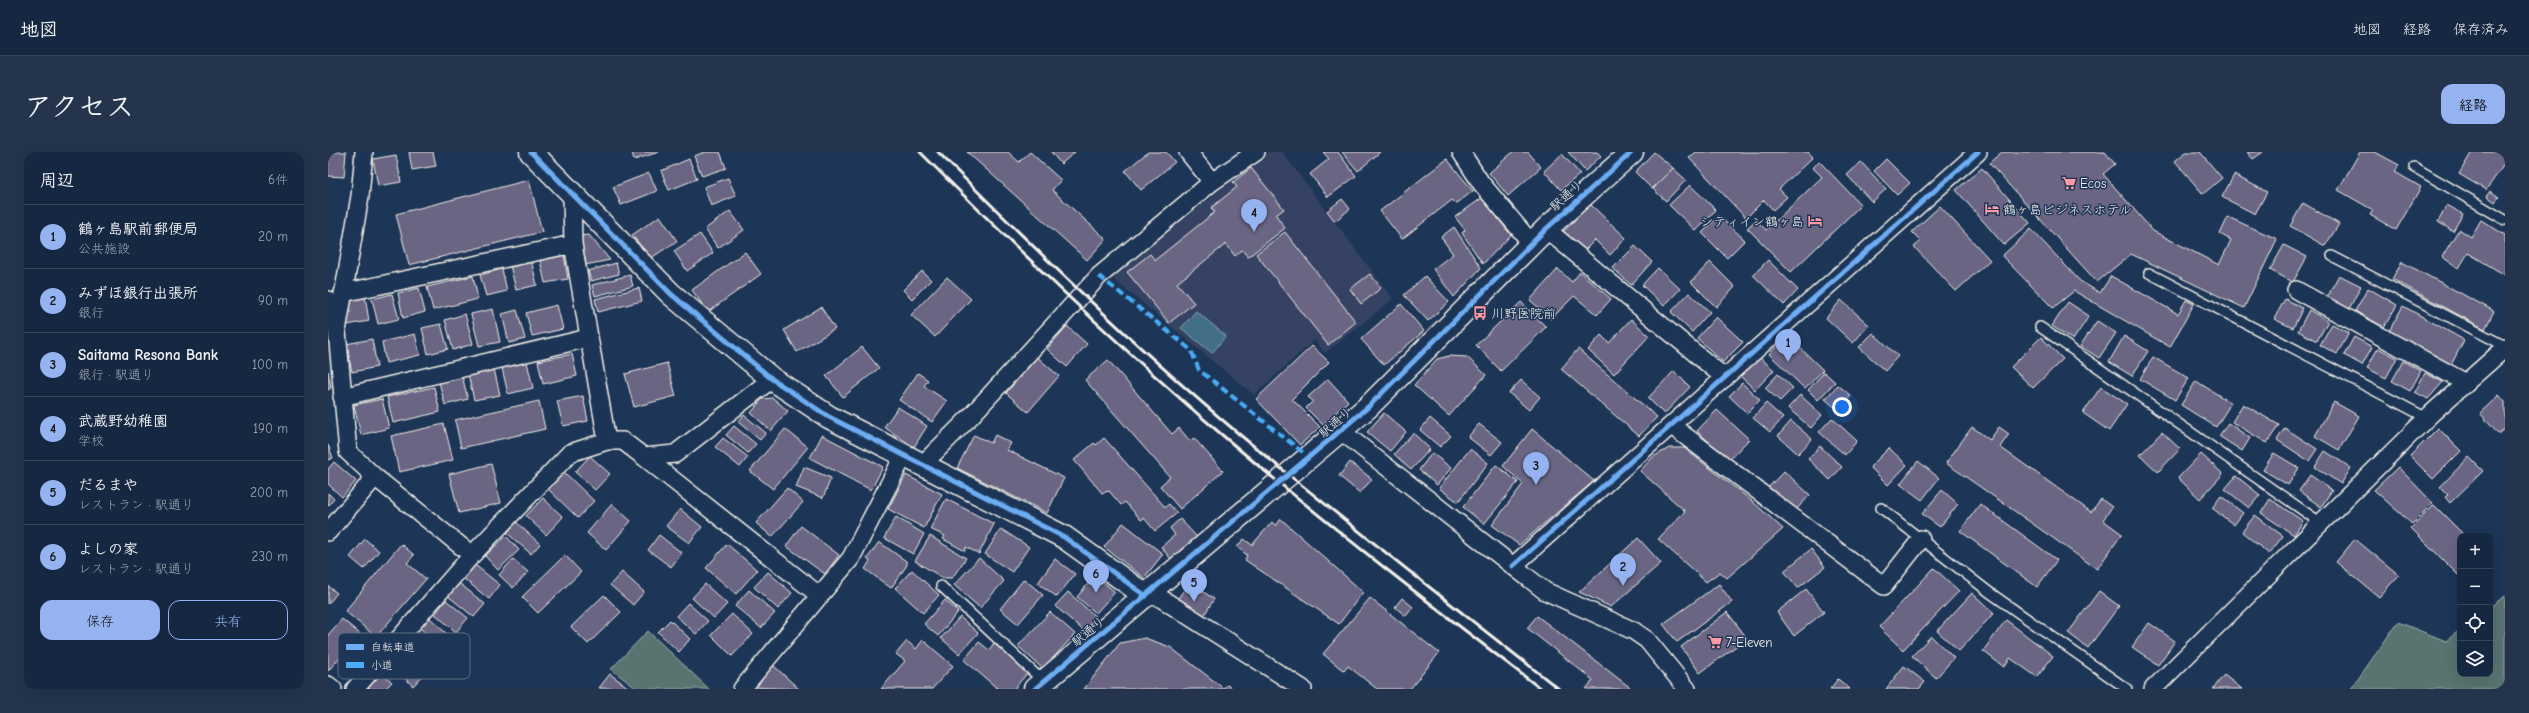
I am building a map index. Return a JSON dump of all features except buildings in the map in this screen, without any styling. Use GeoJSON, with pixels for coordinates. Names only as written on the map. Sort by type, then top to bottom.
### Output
{"type":"FeatureCollection","features":[{"type":"Feature","properties":{"kind":"street"},"geometry":{"type":"LineString","coordinates":[[364,152],[360,196],[336,296],[336,331],[348,452],[375,477],[472,555]]}},
{"type":"Feature","properties":{"kind":"street"},"geometry":{"type":"LineString","coordinates":[[531,152],[572,197],[671,294],[772,379],[829,417],[1064,537],[1148,594],[1303,689]]}},
{"type":"Feature","properties":{"kind":"street"},"geometry":{"type":"LineString","coordinates":[[1188,152],[1212,182]]}},
{"type":"Feature","properties":{"kind":"street"},"geometry":{"type":"LineString","coordinates":[[742,689],[851,558],[913,460],[1099,276],[1212,182],[1256,152]]}},
{"type":"Feature","properties":{"kind":"street"},"geometry":{"type":"LineString","coordinates":[[1461,152],[1481,183],[1539,237],[1725,378]]}},
{"type":"Feature","properties":{"kind":"street","name":"駅通り"},"geometry":{"type":"LineString","coordinates":[[1040,685],[1368,407],[1539,237],[1632,152]]}},
{"type":"Feature","properties":{"kind":"street"},"geometry":{"type":"LineString","coordinates":[[1513,566],[1672,426],[1974,153]]}},
{"type":"Feature","properties":{"kind":"street"},"geometry":{"type":"LineString","coordinates":[[572,197],[573,244],[588,338],[607,441]]}},
{"type":"Feature","properties":{"kind":"street"},"geometry":{"type":"LineString","coordinates":[[336,296],[573,244]]}},
{"type":"Feature","properties":{"kind":"street"},"geometry":{"type":"LineString","coordinates":[[2296,290],[2466,384]]}},
{"type":"Feature","properties":{"kind":"street"},"geometry":{"type":"LineString","coordinates":[[342,397],[588,338]]}},
{"type":"Feature","properties":{"kind":"street"},"geometry":{"type":"LineString","coordinates":[[2152,689],[2427,418],[2505,347]]}},
{"type":"Feature","properties":{"kind":"street"},"geometry":{"type":"LineString","coordinates":[[644,457],[675,454],[772,379]]}},
{"type":"Feature","properties":{"kind":"street"},"geometry":{"type":"LineString","coordinates":[[1672,426],[1884,586],[1921,539]]}},
{"type":"Feature","properties":{"kind":"street"},"geometry":{"type":"LineString","coordinates":[[1341,431],[1545,591],[1634,631],[1647,640],[1687,689]]}},
{"type":"Feature","properties":{"kind":"street"},"geometry":{"type":"LineString","coordinates":[[406,633],[472,555],[570,453],[607,441],[623,441],[820,596]]}},
{"type":"Feature","properties":{"kind":"street"},"geometry":{"type":"LineString","coordinates":[[328,532],[375,477]]}},
{"type":"Feature","properties":{"kind":"street"},"geometry":{"type":"LineString","coordinates":[[356,689],[365,679]]}},
{"type":"Feature","properties":{"kind":"street"},"geometry":{"type":"LineString","coordinates":[[328,685],[333,689]]}},
{"type":"Feature","properties":{"kind":"lane"},"geometry":{"type":"LineString","coordinates":[[2414,167],[2505,220]]}},
{"type":"Feature","properties":{"kind":"lane"},"geometry":{"type":"LineString","coordinates":[[2332,256],[2505,347]]}},
{"type":"Feature","properties":{"kind":"lane"},"geometry":{"type":"LineString","coordinates":[[2149,273],[2427,418]]}},
{"type":"Feature","properties":{"kind":"lane"},"geometry":{"type":"LineString","coordinates":[[2040,327],[2320,523]]}},
{"type":"Feature","properties":{"kind":"lane"},"geometry":{"type":"LineString","coordinates":[[1881,508],[1989,592],[2126,689]]}},
{"type":"Feature","properties":{"kind":"lane"},"geometry":{"type":"LineString","coordinates":[[941,586],[1040,685]]}},
{"type":"Feature","properties":{"kind":"shaded area"},"geometry":{"type":"Polygon","coordinates":[[[1268,152],[1282,152],[1393,299],[1325,353],[1314,340],[1254,395],[1111,277],[1268,152]]]}},
{"type":"Feature","properties":{"kind":"shaded area"},"geometry":{"type":"Polygon","coordinates":[[[1196,311],[1226,336],[1212,353],[1181,328],[1196,311]]]}},
{"type":"Feature","properties":{"kind":"green space"},"geometry":{"type":"Polygon","coordinates":[[[2505,596],[2505,689],[2351,689],[2398,622],[2446,641],[2457,632],[2457,677],[2493,677],[2493,605],[2505,596]]]}},
{"type":"Feature","properties":{"kind":"green space"},"geometry":{"type":"Polygon","coordinates":[[[648,631],[709,689],[637,689],[611,669],[648,631]]]}},
{"type":"Feature","properties":{"kind":"railway"},"geometry":{"type":"LineString","coordinates":[[920,152],[1068,296],[1221,434],[1339,532],[1541,689]]}},
{"type":"Feature","properties":{"kind":"railway"},"geometry":{"type":"LineString","coordinates":[[938,152],[1011,225],[1123,332],[1200,401],[1318,499],[1559,689]]}},
{"type":"Feature","properties":{"kind":"marked path"},"geometry":{"type":"LineString","coordinates":[[1099,276],[1191,350],[1199,370],[1310,458]]}},
{"type":"Feature","properties":{"kind":"cycle path"},"geometry":{"type":"LineString","coordinates":[[531,152],[671,294],[772,379],[829,417],[1064,537],[1146,596]]}},
{"type":"Feature","properties":{"kind":"cycle path"},"geometry":{"type":"LineString","coordinates":[[1035,689],[1368,407],[1546,229],[1632,152]]}},
{"type":"Feature","properties":{"kind":"cycle path"},"geometry":{"type":"LineString","coordinates":[[1513,566],[1978,152]]}},
{"type":"Feature","properties":{"kind":"place","name":"Ecos"},"geometry":{"type":"Point","coordinates":[2069,183]}},
{"type":"Feature","properties":{"kind":"place","name":"鶴ヶ島ビジネスホテル"},"geometry":{"type":"Point","coordinates":[1992,209]}},
{"type":"Feature","properties":{"kind":"place","name":"シティイン鶴ヶ島"},"geometry":{"type":"Point","coordinates":[1815,221]}},
{"type":"Feature","properties":{"kind":"place","name":"武蔵野幼稚園"},"geometry":{"type":"Point","coordinates":[1254,232]}},
{"type":"Feature","properties":{"kind":"place","name":"川野医院前"},"geometry":{"type":"Point","coordinates":[1480,313]}},
{"type":"Feature","properties":{"kind":"place","name":"鶴ヶ島駅前郵便局"},"geometry":{"type":"Point","coordinates":[1788,362]}},
{"type":"Feature","properties":{"kind":"place","name":"Saitama Resona Bank"},"geometry":{"type":"Point","coordinates":[1536,485]}},
{"type":"Feature","properties":{"kind":"place","name":"みずほ銀行出張所"},"geometry":{"type":"Point","coordinates":[1623,586]}},
{"type":"Feature","properties":{"kind":"place","name":"よしの家"},"geometry":{"type":"Point","coordinates":[1096,593]}},
{"type":"Feature","properties":{"kind":"place","name":"だるまや"},"geometry":{"type":"Point","coordinates":[1194,602]}},
{"type":"Feature","properties":{"kind":"place","name":"7-Eleven"},"geometry":{"type":"Point","coordinates":[1715,642]}}]}
